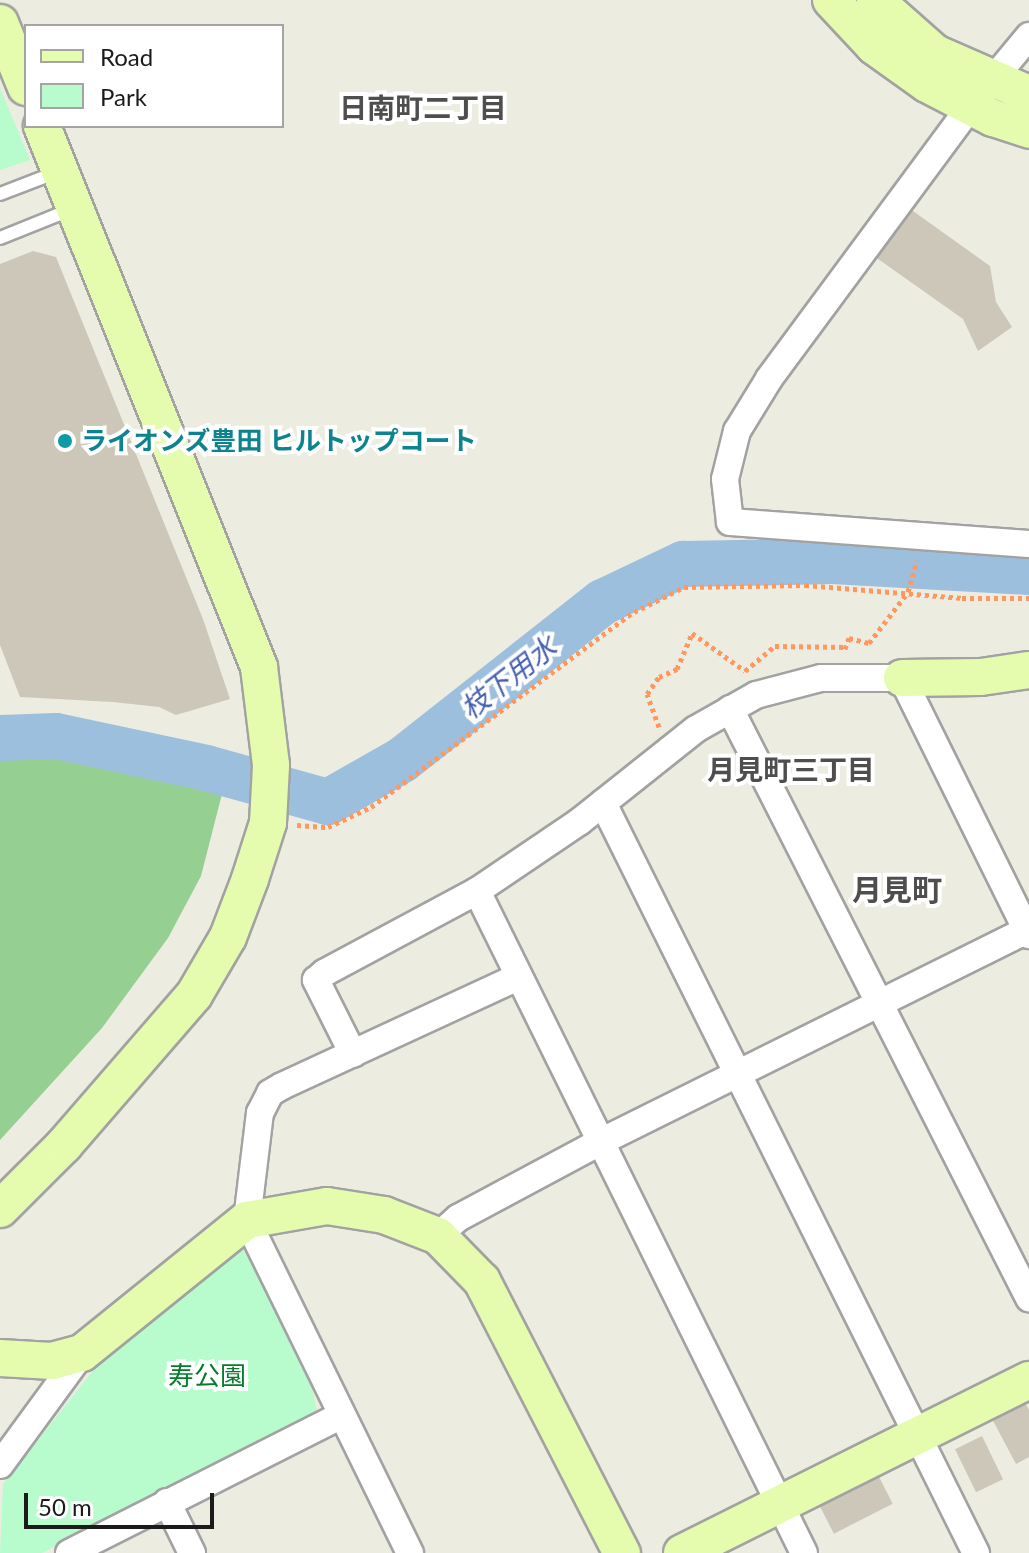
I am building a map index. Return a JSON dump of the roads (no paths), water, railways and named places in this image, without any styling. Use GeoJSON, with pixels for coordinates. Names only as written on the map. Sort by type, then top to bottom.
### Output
{"type":"FeatureCollection","features":[{"type":"Feature","properties":{"kind":"street"},"geometry":{"type":"LineString","coordinates":[[831,0],[874,46],[982,95],[1029,94]]}},
{"type":"Feature","properties":{"kind":"street"},"geometry":{"type":"LineString","coordinates":[[875,0],[982,95],[1029,130]]}},
{"type":"Feature","properties":{"kind":"street"},"geometry":{"type":"LineString","coordinates":[[0,23],[24,82]]}},
{"type":"Feature","properties":{"kind":"street"},"geometry":{"type":"LineString","coordinates":[[1029,36],[769,379],[737,431],[725,479],[730,522],[1029,544]]}},
{"type":"Feature","properties":{"kind":"street"},"geometry":{"type":"LineString","coordinates":[[0,1209],[64,1145],[194,995],[228,937],[269,799],[259,667],[43,128]]}},
{"type":"Feature","properties":{"kind":"street"},"geometry":{"type":"LineString","coordinates":[[353,1054],[316,980],[477,891],[730,709],[756,695],[843,677],[981,677],[1029,670]]}},
{"type":"Feature","properties":{"kind":"street"},"geometry":{"type":"LineString","coordinates":[[438,1236],[458,1218],[600,1142],[1028,931],[902,678]]}},
{"type":"Feature","properties":{"kind":"street"},"geometry":{"type":"LineString","coordinates":[[730,709],[1029,1298]]}},
{"type":"Feature","properties":{"kind":"street"},"geometry":{"type":"LineString","coordinates":[[603,803],[736,1077],[976,1553]]}},
{"type":"Feature","properties":{"kind":"street"},"geometry":{"type":"LineString","coordinates":[[477,891],[516,978],[804,1553]]}},
{"type":"Feature","properties":{"kind":"street"},"geometry":{"type":"LineString","coordinates":[[410,1553],[340,1416],[247,1220],[260,1113],[270,1093],[516,978]]}},
{"type":"Feature","properties":{"kind":"street"},"geometry":{"type":"LineString","coordinates":[[0,1465],[82,1353],[247,1220],[304,1207],[354,1208],[438,1236],[482,1281],[622,1553]]}},
{"type":"Feature","properties":{"kind":"street"},"geometry":{"type":"LineString","coordinates":[[0,1358],[52,1361],[82,1353]]}},
{"type":"Feature","properties":{"kind":"street"},"geometry":{"type":"LineString","coordinates":[[682,1553],[1029,1380]]}},
{"type":"Feature","properties":{"kind":"street"},"geometry":{"type":"LineString","coordinates":[[69,1553],[340,1416]]}},
{"type":"Feature","properties":{"kind":"street"},"geometry":{"type":"LineString","coordinates":[[167,1502],[192,1553]]}},
{"type":"Feature","properties":{"kind":"lane"},"geometry":{"type":"LineString","coordinates":[[0,194],[60,171]]}},
{"type":"Feature","properties":{"kind":"lane"},"geometry":{"type":"LineString","coordinates":[[0,238],[75,208]]}},
{"type":"Feature","properties":{"kind":"waterway","name":"枝下用水"},"geometry":{"type":"LineString","coordinates":[[0,738],[56,736],[206,768],[328,802],[402,760],[603,602],[683,564],[833,561],[1029,572]]}},
{"type":"Feature","properties":{"kind":"place","name":"ライオンズ豊田 ヒルトップコート"},"geometry":{"type":"Point","coordinates":[65,441]}},
{"type":"Feature","properties":{"kind":"district","name":"日南町二丁目"},"geometry":{"type":"Point","coordinates":[423,107]}},
{"type":"Feature","properties":{"kind":"district","name":"月見町三丁目"},"geometry":{"type":"Point","coordinates":[791,769]}},
{"type":"Feature","properties":{"kind":"district","name":"月見町"},"geometry":{"type":"Point","coordinates":[897,889]}},
{"type":"Feature","properties":{"kind":"park label","name":"寿公園"},"geometry":{"type":"Point","coordinates":[207,1376]}}]}
